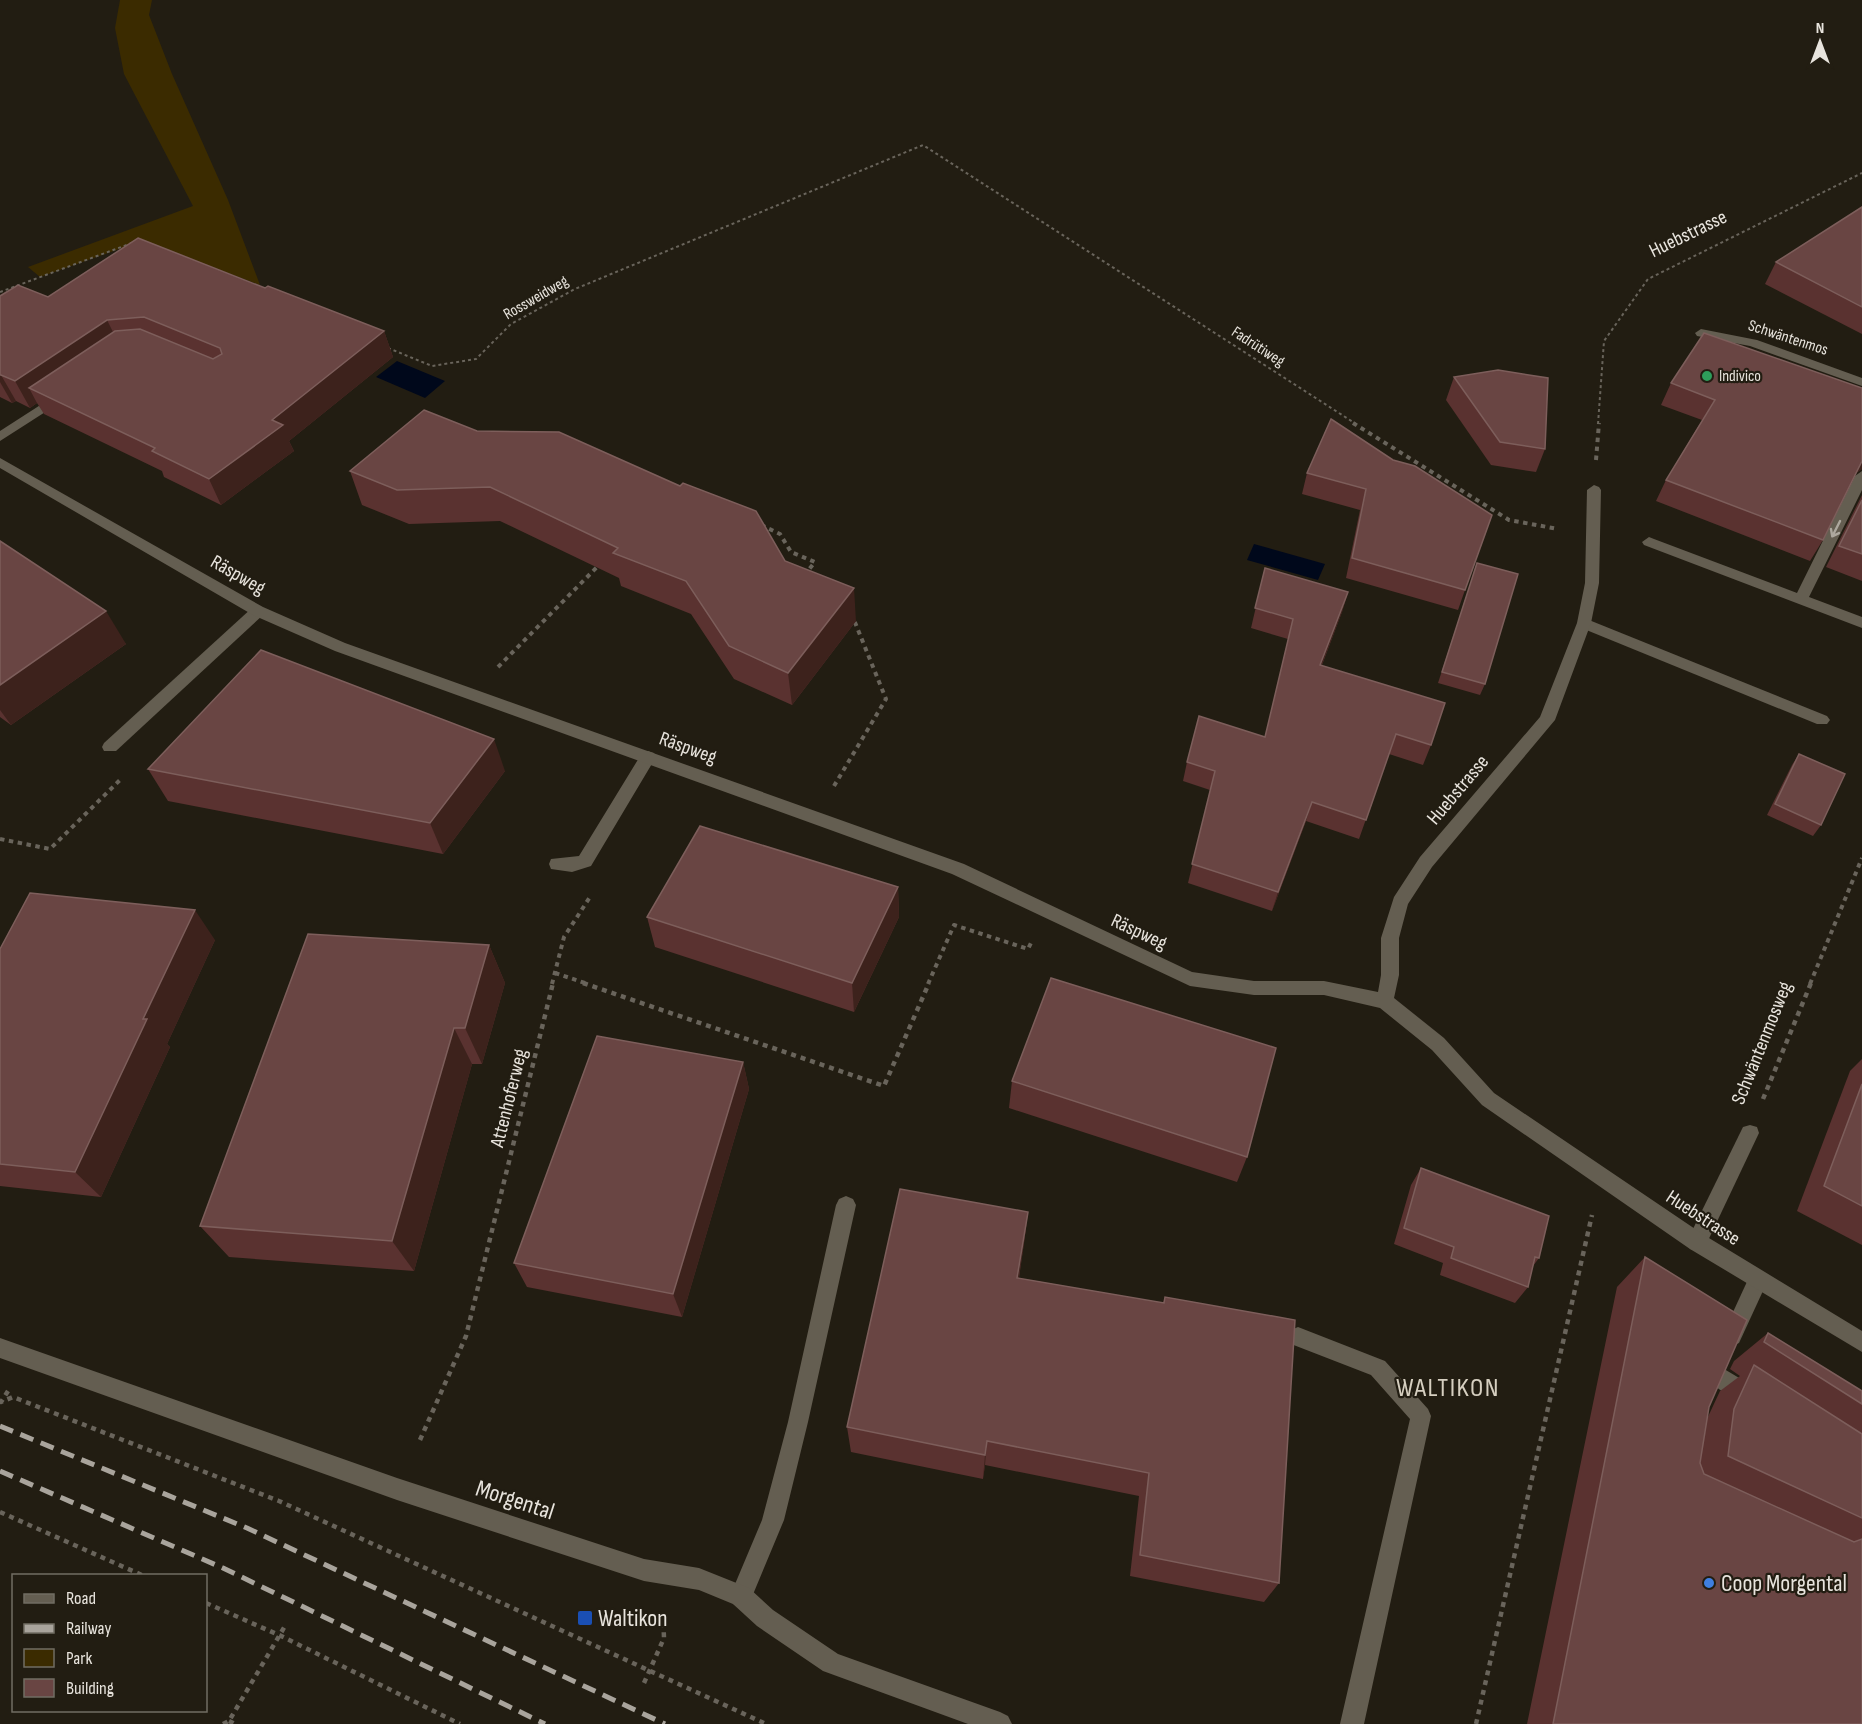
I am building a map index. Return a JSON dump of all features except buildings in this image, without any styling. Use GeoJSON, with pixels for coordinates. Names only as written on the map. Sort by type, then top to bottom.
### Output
{"type":"FeatureCollection","features":[{"type":"Feature","properties":{"kind":"street","name":"Schwäntenmos"},"geometry":{"type":"LineString","coordinates":[[1701,333],[1753,343],[1862,382]]}},
{"type":"Feature","properties":{"kind":"street"},"geometry":{"type":"LineString","coordinates":[[0,437],[67,391]]}},
{"type":"Feature","properties":{"kind":"street","name":"Räspweg"},"geometry":{"type":"LineString","coordinates":[[0,462],[258,611],[340,647],[958,869],[1190,979],[1254,988],[1324,988],[1385,1001]]}},
{"type":"Feature","properties":{"kind":"street"},"geometry":{"type":"LineString","coordinates":[[1800,600],[1862,476]]}},
{"type":"Feature","properties":{"kind":"street","name":"Huebstrasse"},"geometry":{"type":"LineString","coordinates":[[1594,490],[1592,583],[1584,623],[1547,720],[1426,862],[1400,902],[1390,938],[1390,975],[1385,1001],[1438,1044],[1488,1099],[1697,1242],[1862,1342]]}},
{"type":"Feature","properties":{"kind":"street"},"geometry":{"type":"LineString","coordinates":[[1649,542],[1862,623]]}},
{"type":"Feature","properties":{"kind":"street"},"geometry":{"type":"LineString","coordinates":[[110,747],[258,611]]}},
{"type":"Feature","properties":{"kind":"street"},"geometry":{"type":"LineString","coordinates":[[1584,623],[1822,720]]}},
{"type":"Feature","properties":{"kind":"street"},"geometry":{"type":"LineString","coordinates":[[557,864],[572,865],[585,861],[648,757]]}},
{"type":"Feature","properties":{"kind":"street","name":"Schwäntenmosweg"},"geometry":{"type":"LineString","coordinates":[[1697,1242],[1750,1133]]}},
{"type":"Feature","properties":{"kind":"street"},"geometry":{"type":"LineString","coordinates":[[741,1596],[772,1520],[798,1422],[846,1205]]}},
{"type":"Feature","properties":{"kind":"street"},"geometry":{"type":"LineString","coordinates":[[1706,1393],[1758,1280]]}},
{"type":"Feature","properties":{"kind":"street"},"geometry":{"type":"LineString","coordinates":[[1298,1337],[1378,1368],[1421,1416],[1352,1724]]}},
{"type":"Feature","properties":{"kind":"street","name":"Morgental"},"geometry":{"type":"LineString","coordinates":[[0,1347],[397,1490],[644,1570],[699,1579],[741,1596],[765,1618],[831,1663],[1000,1724]]}},
{"type":"Feature","properties":{"kind":"street"},"geometry":{"type":"LineString","coordinates":[[1714,1373],[1764,1405]]}},
{"type":"Feature","properties":{"kind":"path","name":"Rossweidweg"},"geometry":{"type":"LineString","coordinates":[[388,348],[432,366],[476,359],[511,324],[575,289],[923,146]]}},
{"type":"Feature","properties":{"kind":"path","name":"Fadrütiweg"},"geometry":{"type":"LineString","coordinates":[[923,146],[1309,395],[1509,520],[1594,535]]}},
{"type":"Feature","properties":{"kind":"path","name":"Huebstrasse"},"geometry":{"type":"LineString","coordinates":[[1594,490],[1604,340],[1648,279],[1862,173]]}},
{"type":"Feature","properties":{"kind":"path"},"geometry":{"type":"LineString","coordinates":[[0,292],[136,242]]}},
{"type":"Feature","properties":{"kind":"path"},"geometry":{"type":"LineString","coordinates":[[759,525],[780,534],[791,552],[815,561],[802,578]]}},
{"type":"Feature","properties":{"kind":"path"},"geometry":{"type":"LineString","coordinates":[[472,694],[602,562]]}},
{"type":"Feature","properties":{"kind":"path"},"geometry":{"type":"LineString","coordinates":[[815,816],[886,699],[856,621],[846,617]]}},
{"type":"Feature","properties":{"kind":"path","name":"Schwäntenmosweg"},"geometry":{"type":"LineString","coordinates":[[1750,1133],[1862,858]]}},
{"type":"Feature","properties":{"kind":"path","name":"Attenhoferweg"},"geometry":{"type":"LineString","coordinates":[[420,1440],[466,1336],[564,937],[596,888]]}},
{"type":"Feature","properties":{"kind":"path"},"geometry":{"type":"LineString","coordinates":[[555,973],[884,1086],[954,925],[1028,949],[1032,940]]}},
{"type":"Feature","properties":{"kind":"path"},"geometry":{"type":"LineString","coordinates":[[1476,1724],[1594,1208]]}},
{"type":"Feature","properties":{"kind":"path"},"geometry":{"type":"LineString","coordinates":[[29,1358],[1,1402],[13,1397],[279,1501],[766,1724]]}},
{"type":"Feature","properties":{"kind":"path"},"geometry":{"type":"LineString","coordinates":[[0,1512],[142,1574]]}},
{"type":"Feature","properties":{"kind":"path"},"geometry":{"type":"LineString","coordinates":[[644,1570],[663,1614],[664,1638],[644,1683]]}},
{"type":"Feature","properties":{"kind":"path"},"geometry":{"type":"LineString","coordinates":[[207,1603],[279,1635],[459,1724]]}},
{"type":"Feature","properties":{"kind":"path"},"geometry":{"type":"LineString","coordinates":[[223,1724],[232,1722],[285,1626]]}},
{"type":"Feature","properties":{"kind":"green space"},"geometry":{"type":"Polygon","coordinates":[[[120,0],[152,0],[149,15],[172,74],[228,200],[260,285],[154,246],[136,243],[40,277],[28,267],[193,206],[124,74],[115,28],[120,0]]]}},
{"type":"Feature","properties":{"kind":"water"},"geometry":{"type":"Polygon","coordinates":[[[397,361],[445,381],[425,398],[376,377],[397,361]]]}},
{"type":"Feature","properties":{"kind":"water"},"geometry":{"type":"Polygon","coordinates":[[[1254,544],[1325,564],[1318,580],[1247,560],[1254,544]]]}},
{"type":"Feature","properties":{"kind":"railway"},"geometry":{"type":"LineString","coordinates":[[0,1426],[247,1528],[665,1724]]}},
{"type":"Feature","properties":{"kind":"railway"},"geometry":{"type":"LineString","coordinates":[[0,1471],[223,1568],[545,1724]]}},
{"type":"Feature","properties":{"kind":"place","name":"Indivico"},"geometry":{"type":"Point","coordinates":[1707,376]}},
{"type":"Feature","properties":{"kind":"place","name":"Coop Morgental"},"geometry":{"type":"Point","coordinates":[1709,1583]}},
{"type":"Feature","properties":{"kind":"place","name":"Waltikon"},"geometry":{"type":"Point","coordinates":[585,1618]}},
{"type":"Feature","properties":{"kind":"district","name":"WALTIKON"},"geometry":{"type":"Point","coordinates":[1448,1388]}}]}
